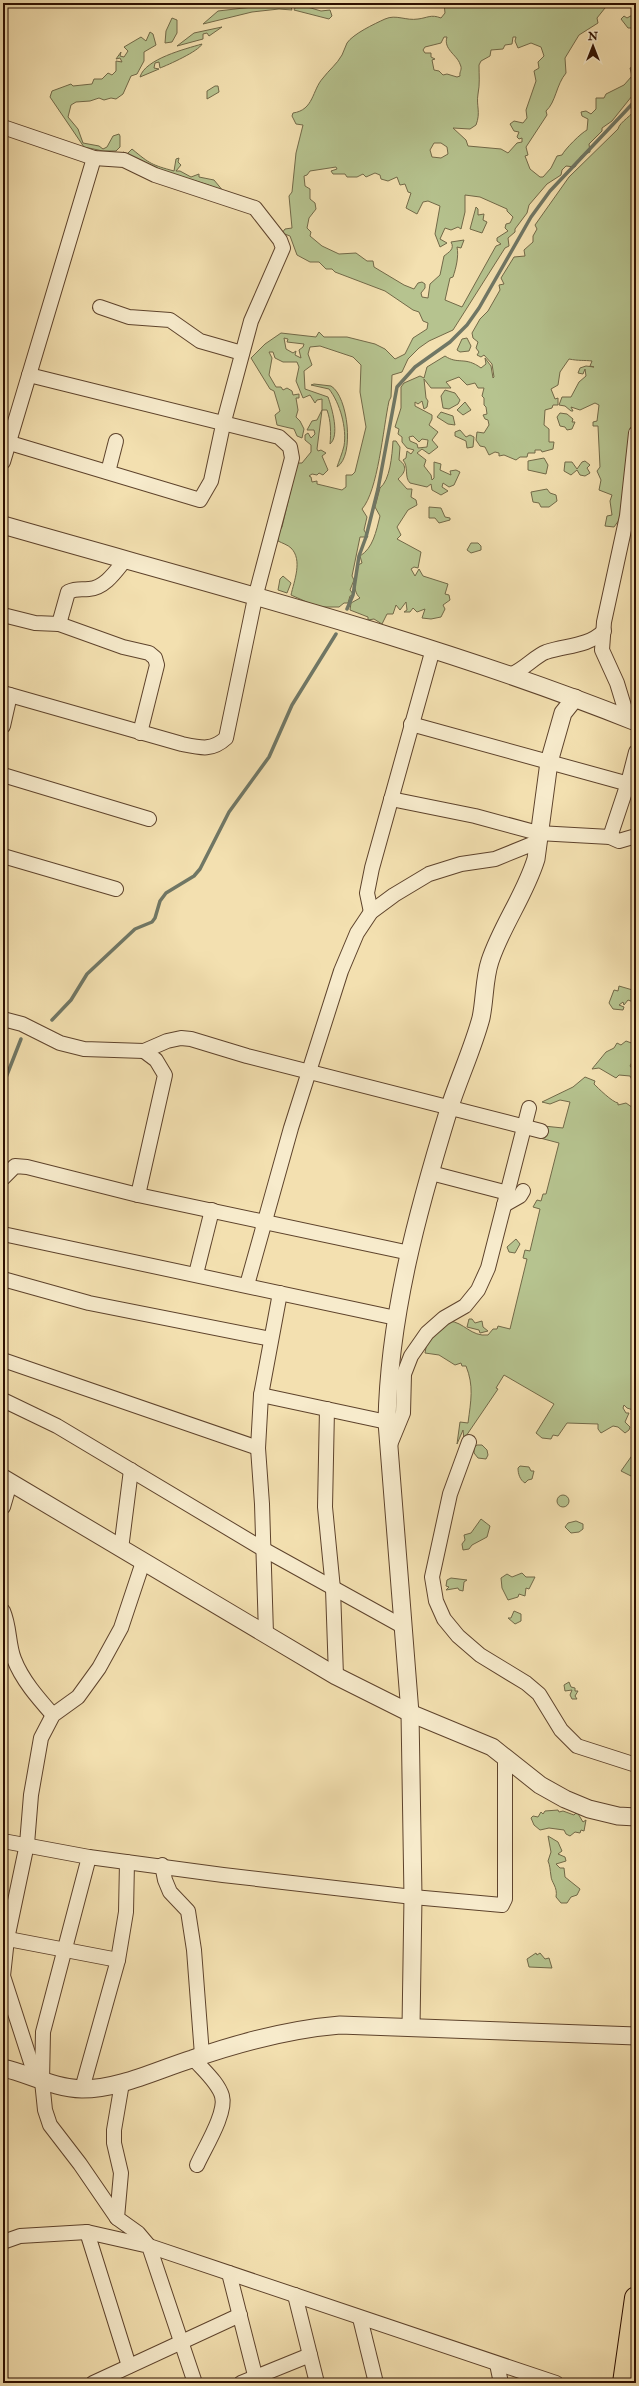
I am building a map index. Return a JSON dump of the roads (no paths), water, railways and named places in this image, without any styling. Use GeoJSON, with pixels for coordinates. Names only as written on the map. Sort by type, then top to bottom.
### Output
{"type":"FeatureCollection","features":[{"type":"Feature","properties":{"kind":"highway"},"geometry":{"type":"LineString","coordinates":[[624,2383],[636,2299]]}},
{"type":"Feature","properties":{"kind":"street"},"geometry":{"type":"LineString","coordinates":[[3,127],[94,158],[124,160],[155,175],[255,208],[266,221],[283,248],[258,301],[242,353],[223,425],[212,481],[200,500],[10,443]]}},
{"type":"Feature","properties":{"kind":"street"},"geometry":{"type":"LineString","coordinates":[[3,462],[10,443],[94,158]]}},
{"type":"Feature","properties":{"kind":"street"},"geometry":{"type":"LineString","coordinates":[[100,307],[129,317],[170,320],[200,341],[242,353]]}},
{"type":"Feature","properties":{"kind":"street"},"geometry":{"type":"LineString","coordinates":[[3,726],[7,694],[140,733],[199,748],[217,746],[226,738],[255,598],[292,458],[290,447],[279,437],[223,425],[29,375]]}},
{"type":"Feature","properties":{"kind":"street"},"geometry":{"type":"LineString","coordinates":[[632,720],[602,650],[604,631],[627,516],[636,432]]}},
{"type":"Feature","properties":{"kind":"street"},"geometry":{"type":"LineString","coordinates":[[108,472],[116,441]]}},
{"type":"Feature","properties":{"kind":"street"},"geometry":{"type":"LineString","coordinates":[[3,525],[433,649],[575,698],[632,720]]}},
{"type":"Feature","properties":{"kind":"street"},"geometry":{"type":"LineString","coordinates":[[60,624],[68,592],[79,588],[90,590],[99,586],[109,579],[125,560]]}},
{"type":"Feature","properties":{"kind":"street"},"geometry":{"type":"LineString","coordinates":[[3,615],[35,623],[60,624],[123,647],[149,653],[155,658],[157,665],[140,733]]}},
{"type":"Feature","properties":{"kind":"street"},"geometry":{"type":"LineString","coordinates":[[510,676],[522,670],[545,652],[595,640],[604,631]]}},
{"type":"Feature","properties":{"kind":"street"},"geometry":{"type":"LineString","coordinates":[[371,912],[367,893],[411,724],[433,649]]}},
{"type":"Feature","properties":{"kind":"street"},"geometry":{"type":"LineString","coordinates":[[411,2027],[413,1897],[410,1713],[402,1626],[388,1422],[388,1391],[396,1318],[410,1253],[449,1108],[481,1018],[490,962],[504,926],[532,872],[536,859],[548,762],[563,713],[575,698]]}},
{"type":"Feature","properties":{"kind":"street"},"geometry":{"type":"LineString","coordinates":[[411,724],[632,784]]}},
{"type":"Feature","properties":{"kind":"street"},"geometry":{"type":"LineString","coordinates":[[610,837],[632,784],[636,752]]}},
{"type":"Feature","properties":{"kind":"street"},"geometry":{"type":"LineString","coordinates":[[3,775],[149,819]]}},
{"type":"Feature","properties":{"kind":"street"},"geometry":{"type":"LineString","coordinates":[[391,799],[475,816],[538,837],[610,837],[619,841],[636,836]]}},
{"type":"Feature","properties":{"kind":"street"},"geometry":{"type":"LineString","coordinates":[[247,1285],[264,1221],[341,971],[356,933],[371,912],[394,894],[429,874],[461,864],[494,860],[538,837]]}},
{"type":"Feature","properties":{"kind":"street"},"geometry":{"type":"LineString","coordinates":[[3,856],[116,889]]}},
{"type":"Feature","properties":{"kind":"street"},"geometry":{"type":"LineString","coordinates":[[3,1019],[22,1024],[60,1043],[84,1049],[144,1051],[167,1041],[181,1038],[191,1039],[310,1073],[541,1131]]}},
{"type":"Feature","properties":{"kind":"street"},"geometry":{"type":"LineString","coordinates":[[138,1195],[165,1075],[156,1060],[144,1051]]}},
{"type":"Feature","properties":{"kind":"street"},"geometry":{"type":"LineString","coordinates":[[389,1447],[403,1413],[404,1374],[411,1356],[427,1333],[444,1318],[465,1306],[478,1290],[488,1268],[529,1108]]}},
{"type":"Feature","properties":{"kind":"street"},"geometry":{"type":"LineString","coordinates":[[3,1178],[15,1166],[27,1167],[138,1195],[410,1253]]}},
{"type":"Feature","properties":{"kind":"street"},"geometry":{"type":"LineString","coordinates":[[431,1173],[506,1199],[520,1196],[523,1191]]}},
{"type":"Feature","properties":{"kind":"street"},"geometry":{"type":"LineString","coordinates":[[196,1274],[212,1210]]}},
{"type":"Feature","properties":{"kind":"street"},"geometry":{"type":"LineString","coordinates":[[3,1234],[196,1274],[396,1318]]}},
{"type":"Feature","properties":{"kind":"street"},"geometry":{"type":"LineString","coordinates":[[3,1279],[89,1303],[271,1339]]}},
{"type":"Feature","properties":{"kind":"street"},"geometry":{"type":"LineString","coordinates":[[266,1634],[262,1504],[258,1448],[261,1395],[280,1293]]}},
{"type":"Feature","properties":{"kind":"street"},"geometry":{"type":"LineString","coordinates":[[3,1360],[258,1448]]}},
{"type":"Feature","properties":{"kind":"street"},"geometry":{"type":"LineString","coordinates":[[261,1395],[388,1422]]}},
{"type":"Feature","properties":{"kind":"street"},"geometry":{"type":"LineString","coordinates":[[3,1400],[57,1426],[333,1590],[402,1626]]}},
{"type":"Feature","properties":{"kind":"street"},"geometry":{"type":"LineString","coordinates":[[327,1409],[325,1507],[333,1590],[336,1676]]}},
{"type":"Feature","properties":{"kind":"street"},"geometry":{"type":"LineString","coordinates":[[469,1442],[450,1494],[432,1577],[436,1601],[444,1619],[458,1636],[480,1656],[526,1683],[539,1694],[561,1730],[577,1746],[636,1765]]}},
{"type":"Feature","properties":{"kind":"street"},"geometry":{"type":"LineString","coordinates":[[121,1548],[131,1470]]}},
{"type":"Feature","properties":{"kind":"street"},"geometry":{"type":"LineString","coordinates":[[3,1507],[6,1480],[336,1676],[410,1713],[474,1738],[505,1756],[540,1785],[564,1799],[589,1809],[618,1816],[636,1817]]}},
{"type":"Feature","properties":{"kind":"street"},"geometry":{"type":"LineString","coordinates":[[143,1562],[121,1628],[99,1668],[78,1697],[53,1715],[41,1738],[31,1795],[27,1844],[5,1939],[3,1976],[39,2080],[45,2110],[50,2125],[80,2164],[117,2218],[138,2233],[149,2246],[194,2383]]}},
{"type":"Feature","properties":{"kind":"street"},"geometry":{"type":"LineString","coordinates":[[3,1611],[7,1620],[14,1659],[26,1681],[53,1715]]}},
{"type":"Feature","properties":{"kind":"street"},"geometry":{"type":"LineString","coordinates":[[3,1841],[27,1844],[89,1857],[127,1862],[162,1865],[413,1897],[502,1905],[505,1899],[505,1756]]}},
{"type":"Feature","properties":{"kind":"street"},"geometry":{"type":"LineString","coordinates":[[39,2080],[43,2032],[89,1857]]}},
{"type":"Feature","properties":{"kind":"street"},"geometry":{"type":"LineString","coordinates":[[82,2089],[118,1960],[126,1912],[127,1862]]}},
{"type":"Feature","properties":{"kind":"street"},"geometry":{"type":"LineString","coordinates":[[162,1865],[164,1880],[170,1892],[188,1911],[194,1950],[198,2057],[218,2087],[222,2096],[222,2111],[197,2166]]}},
{"type":"Feature","properties":{"kind":"street"},"geometry":{"type":"LineString","coordinates":[[5,1939],[118,1960]]}},
{"type":"Feature","properties":{"kind":"street"},"geometry":{"type":"LineString","coordinates":[[3,2068],[61,2087],[82,2089],[122,2082],[198,2057],[298,2030],[340,2025],[636,2036]]}},
{"type":"Feature","properties":{"kind":"street"},"geometry":{"type":"LineString","coordinates":[[117,2218],[121,2174],[114,2143],[114,2130],[122,2082]]}},
{"type":"Feature","properties":{"kind":"street"},"geometry":{"type":"LineString","coordinates":[[87,2232],[129,2366]]}},
{"type":"Feature","properties":{"kind":"street"},"geometry":{"type":"LineString","coordinates":[[3,2237],[87,2232],[149,2246],[556,2383]]}},
{"type":"Feature","properties":{"kind":"street"},"geometry":{"type":"LineString","coordinates":[[3,2242],[20,2236]]}},
{"type":"Feature","properties":{"kind":"street"},"geometry":{"type":"LineString","coordinates":[[229,2273],[256,2379]]}},
{"type":"Feature","properties":{"kind":"street"},"geometry":{"type":"LineString","coordinates":[[295,2295],[317,2383]]}},
{"type":"Feature","properties":{"kind":"street"},"geometry":{"type":"LineString","coordinates":[[93,2383],[240,2315]]}},
{"type":"Feature","properties":{"kind":"street"},"geometry":{"type":"LineString","coordinates":[[360,2318],[376,2383]]}},
{"type":"Feature","properties":{"kind":"street"},"geometry":{"type":"LineString","coordinates":[[241,2383],[256,2379],[310,2355]]}},
{"type":"Feature","properties":{"kind":"street"},"geometry":{"type":"LineString","coordinates":[[497,2364],[501,2383]]}},
{"type":"Feature","properties":{"kind":"waterway"},"geometry":{"type":"LineString","coordinates":[[347,609],[353,595],[359,556],[366,537],[378,489],[397,387],[415,367],[450,342],[467,325],[479,308],[531,217],[550,191],[636,100]]}},
{"type":"Feature","properties":{"kind":"waterway"},"geometry":{"type":"LineString","coordinates":[[52,1020],[71,1000],[87,974],[135,929],[152,922],[155,918],[160,901],[166,893],[194,876],[200,869],[229,812],[269,757],[292,705],[336,634]]}},
{"type":"Feature","properties":{"kind":"waterway"},"geometry":{"type":"LineString","coordinates":[[3,1085],[21,1039]]}}]}
